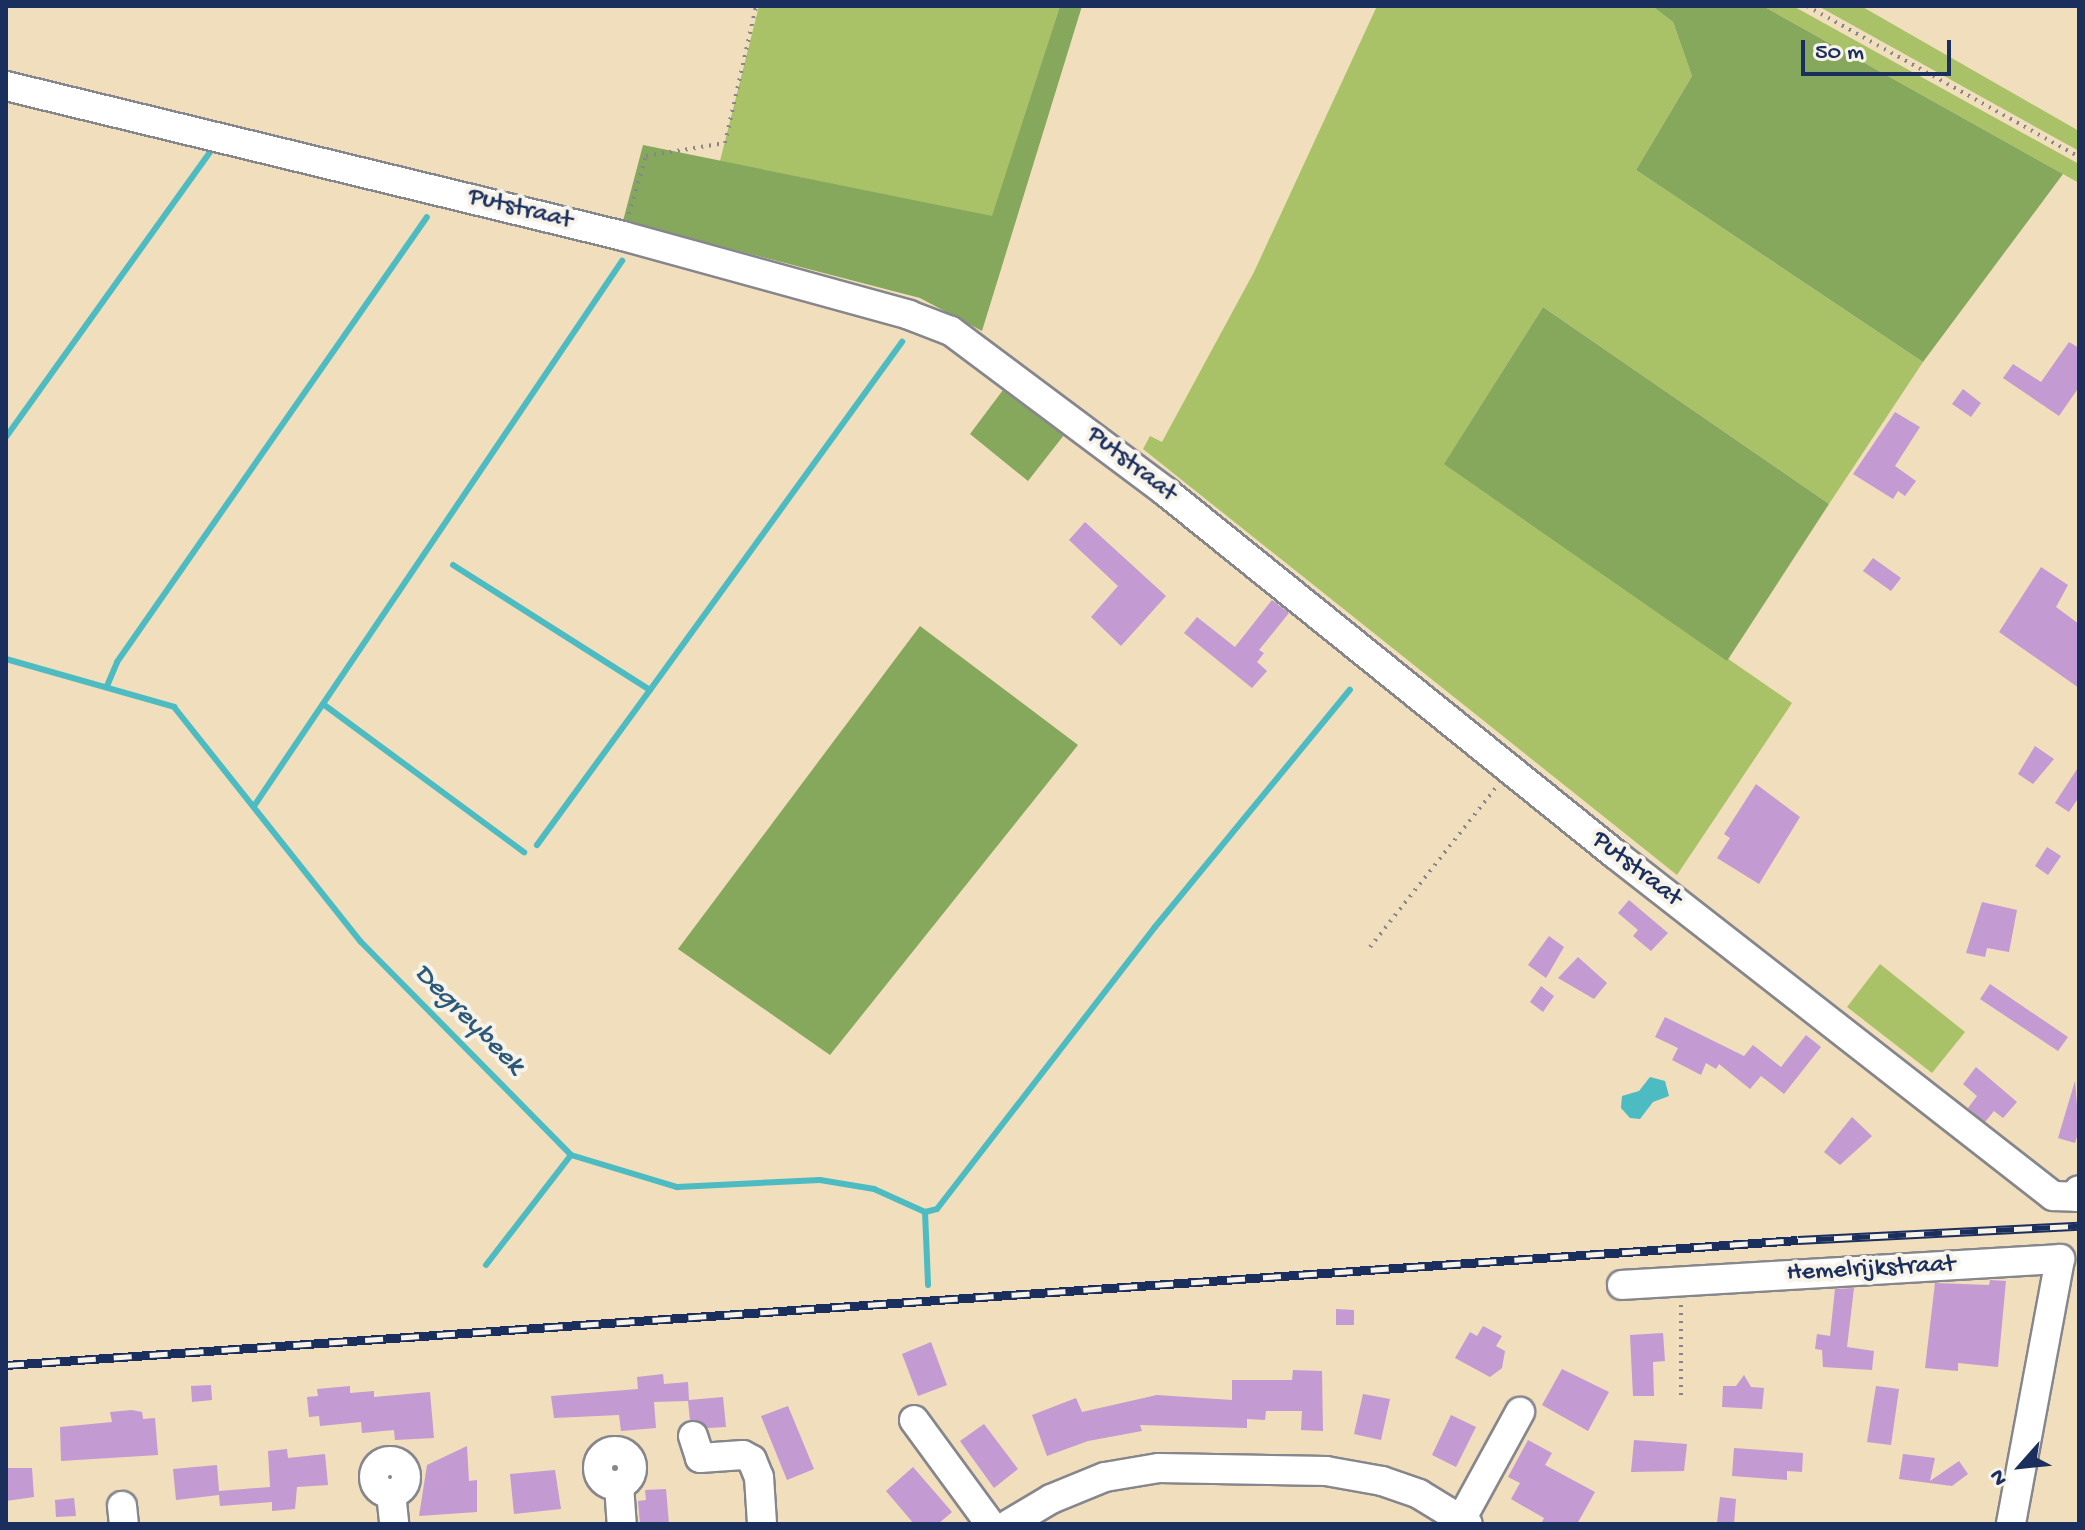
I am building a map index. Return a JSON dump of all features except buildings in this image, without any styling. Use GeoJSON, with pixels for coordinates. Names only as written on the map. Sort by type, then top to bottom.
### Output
{"type":"FeatureCollection","features":[{"type":"Feature","properties":{"kind":"street","name":"Putstraat"},"geometry":{"type":"LineString","coordinates":[[6,86],[623,236],[909,315],[951,331],[1166,492],[1510,769],[2053,1196],[2078,1194]]}},
{"type":"Feature","properties":{"kind":"street","name":"Hemelrijkstraat"},"geometry":{"type":"LineString","coordinates":[[1622,1285],[2060,1259],[2011,1524]]}},
{"type":"Feature","properties":{"kind":"street"},"geometry":{"type":"LineString","coordinates":[[1009,1524],[1051,1499],[1105,1477],[1159,1468],[1326,1471],[1419,1494],[1465,1521],[1520,1412]]}},
{"type":"Feature","properties":{"kind":"street"},"geometry":{"type":"LineString","coordinates":[[914,1420],[990,1524]]}},
{"type":"Feature","properties":{"kind":"street"},"geometry":{"type":"LineString","coordinates":[[693,1436],[700,1458],[743,1455],[752,1460],[759,1477],[762,1524]]}},
{"type":"Feature","properties":{"kind":"street"},"geometry":{"type":"LineString","coordinates":[[619,1485],[622,1524]]}},
{"type":"Feature","properties":{"kind":"street"},"geometry":{"type":"LineString","coordinates":[[391,1493],[394,1524]]}},
{"type":"Feature","properties":{"kind":"path"},"geometry":{"type":"LineString","coordinates":[[623,236],[646,156],[725,143],[756,6]]}},
{"type":"Feature","properties":{"kind":"path"},"geometry":{"type":"LineString","coordinates":[[1807,6],[2079,157]]}},
{"type":"Feature","properties":{"kind":"path"},"geometry":{"type":"LineString","coordinates":[[1370,947],[1510,769]]}},
{"type":"Feature","properties":{"kind":"path"},"geometry":{"type":"LineString","coordinates":[[1681,1281],[1681,1395]]}},
{"type":"Feature","properties":{"kind":"green space"},"geometry":{"type":"Polygon","coordinates":[[[759,6],[1060,6],[993,217],[720,161],[759,6]]]}},
{"type":"Feature","properties":{"kind":"green space"},"geometry":{"type":"Polygon","coordinates":[[[1060,6],[1082,6],[982,331],[920,298],[623,221],[643,145],[992,216],[1060,6]]]}},
{"type":"Feature","properties":{"kind":"green space"},"geometry":{"type":"Polygon","coordinates":[[[1377,6],[1652,6],[1673,22],[1692,76],[1636,170],[1923,362],[1829,504],[1543,307],[1445,463],[1792,703],[1677,875],[1143,449],[1150,436],[1162,442],[1254,272],[1377,6]]]}},
{"type":"Feature","properties":{"kind":"green space"},"geometry":{"type":"Polygon","coordinates":[[[1652,6],[1763,6],[2063,174],[1923,362],[1636,170],[1692,76],[1673,22],[1652,6]]]}},
{"type":"Feature","properties":{"kind":"green space"},"geometry":{"type":"Polygon","coordinates":[[[1763,6],[1793,6],[2079,164],[2079,183],[1763,6]]]}},
{"type":"Feature","properties":{"kind":"green space"},"geometry":{"type":"Polygon","coordinates":[[[1818,6],[1861,6],[2079,131],[2079,151],[1818,6]]]}},
{"type":"Feature","properties":{"kind":"green space"},"geometry":{"type":"Polygon","coordinates":[[[1543,307],[1829,504],[1727,661],[1444,464],[1543,307]]]}},
{"type":"Feature","properties":{"kind":"green space"},"geometry":{"type":"Polygon","coordinates":[[[1003,390],[1064,435],[1028,481],[970,434],[1003,390]]]}},
{"type":"Feature","properties":{"kind":"green space"},"geometry":{"type":"Polygon","coordinates":[[[920,626],[1078,745],[830,1055],[678,949],[920,626]]]}},
{"type":"Feature","properties":{"kind":"green space"},"geometry":{"type":"Polygon","coordinates":[[[1880,964],[1965,1032],[1932,1073],[1847,1007],[1880,964]]]}},
{"type":"Feature","properties":{"kind":"water"},"geometry":{"type":"Polygon","coordinates":[[[1650,1077],[1665,1081],[1669,1096],[1653,1102],[1640,1119],[1630,1118],[1621,1108],[1622,1096],[1639,1091],[1650,1077]]]}},
{"type":"Feature","properties":{"kind":"waterway"},"geometry":{"type":"LineString","coordinates":[[6,437],[210,152]]}},
{"type":"Feature","properties":{"kind":"waterway"},"geometry":{"type":"LineString","coordinates":[[107,686],[117,662],[427,217]]}},
{"type":"Feature","properties":{"kind":"waterway"},"geometry":{"type":"LineString","coordinates":[[254,806],[622,261]]}},
{"type":"Feature","properties":{"kind":"waterway"},"geometry":{"type":"LineString","coordinates":[[650,690],[902,342]]}},
{"type":"Feature","properties":{"kind":"waterway"},"geometry":{"type":"LineString","coordinates":[[453,565],[650,690],[537,845]]}},
{"type":"Feature","properties":{"kind":"waterway","name":"Degreybeek"},"geometry":{"type":"LineString","coordinates":[[6,659],[174,707],[361,942],[571,1155],[677,1187],[820,1180],[874,1189],[925,1212],[928,1285]]}},
{"type":"Feature","properties":{"kind":"waterway"},"geometry":{"type":"LineString","coordinates":[[925,1212],[937,1209],[1155,927],[1350,690]]}},
{"type":"Feature","properties":{"kind":"waterway"},"geometry":{"type":"LineString","coordinates":[[323,704],[524,852]]}},
{"type":"Feature","properties":{"kind":"waterway"},"geometry":{"type":"LineString","coordinates":[[486,1265],[571,1155]]}},
{"type":"Feature","properties":{"kind":"railway"},"geometry":{"type":"LineString","coordinates":[[6,1365],[1798,1240],[2079,1226]]}}]}
